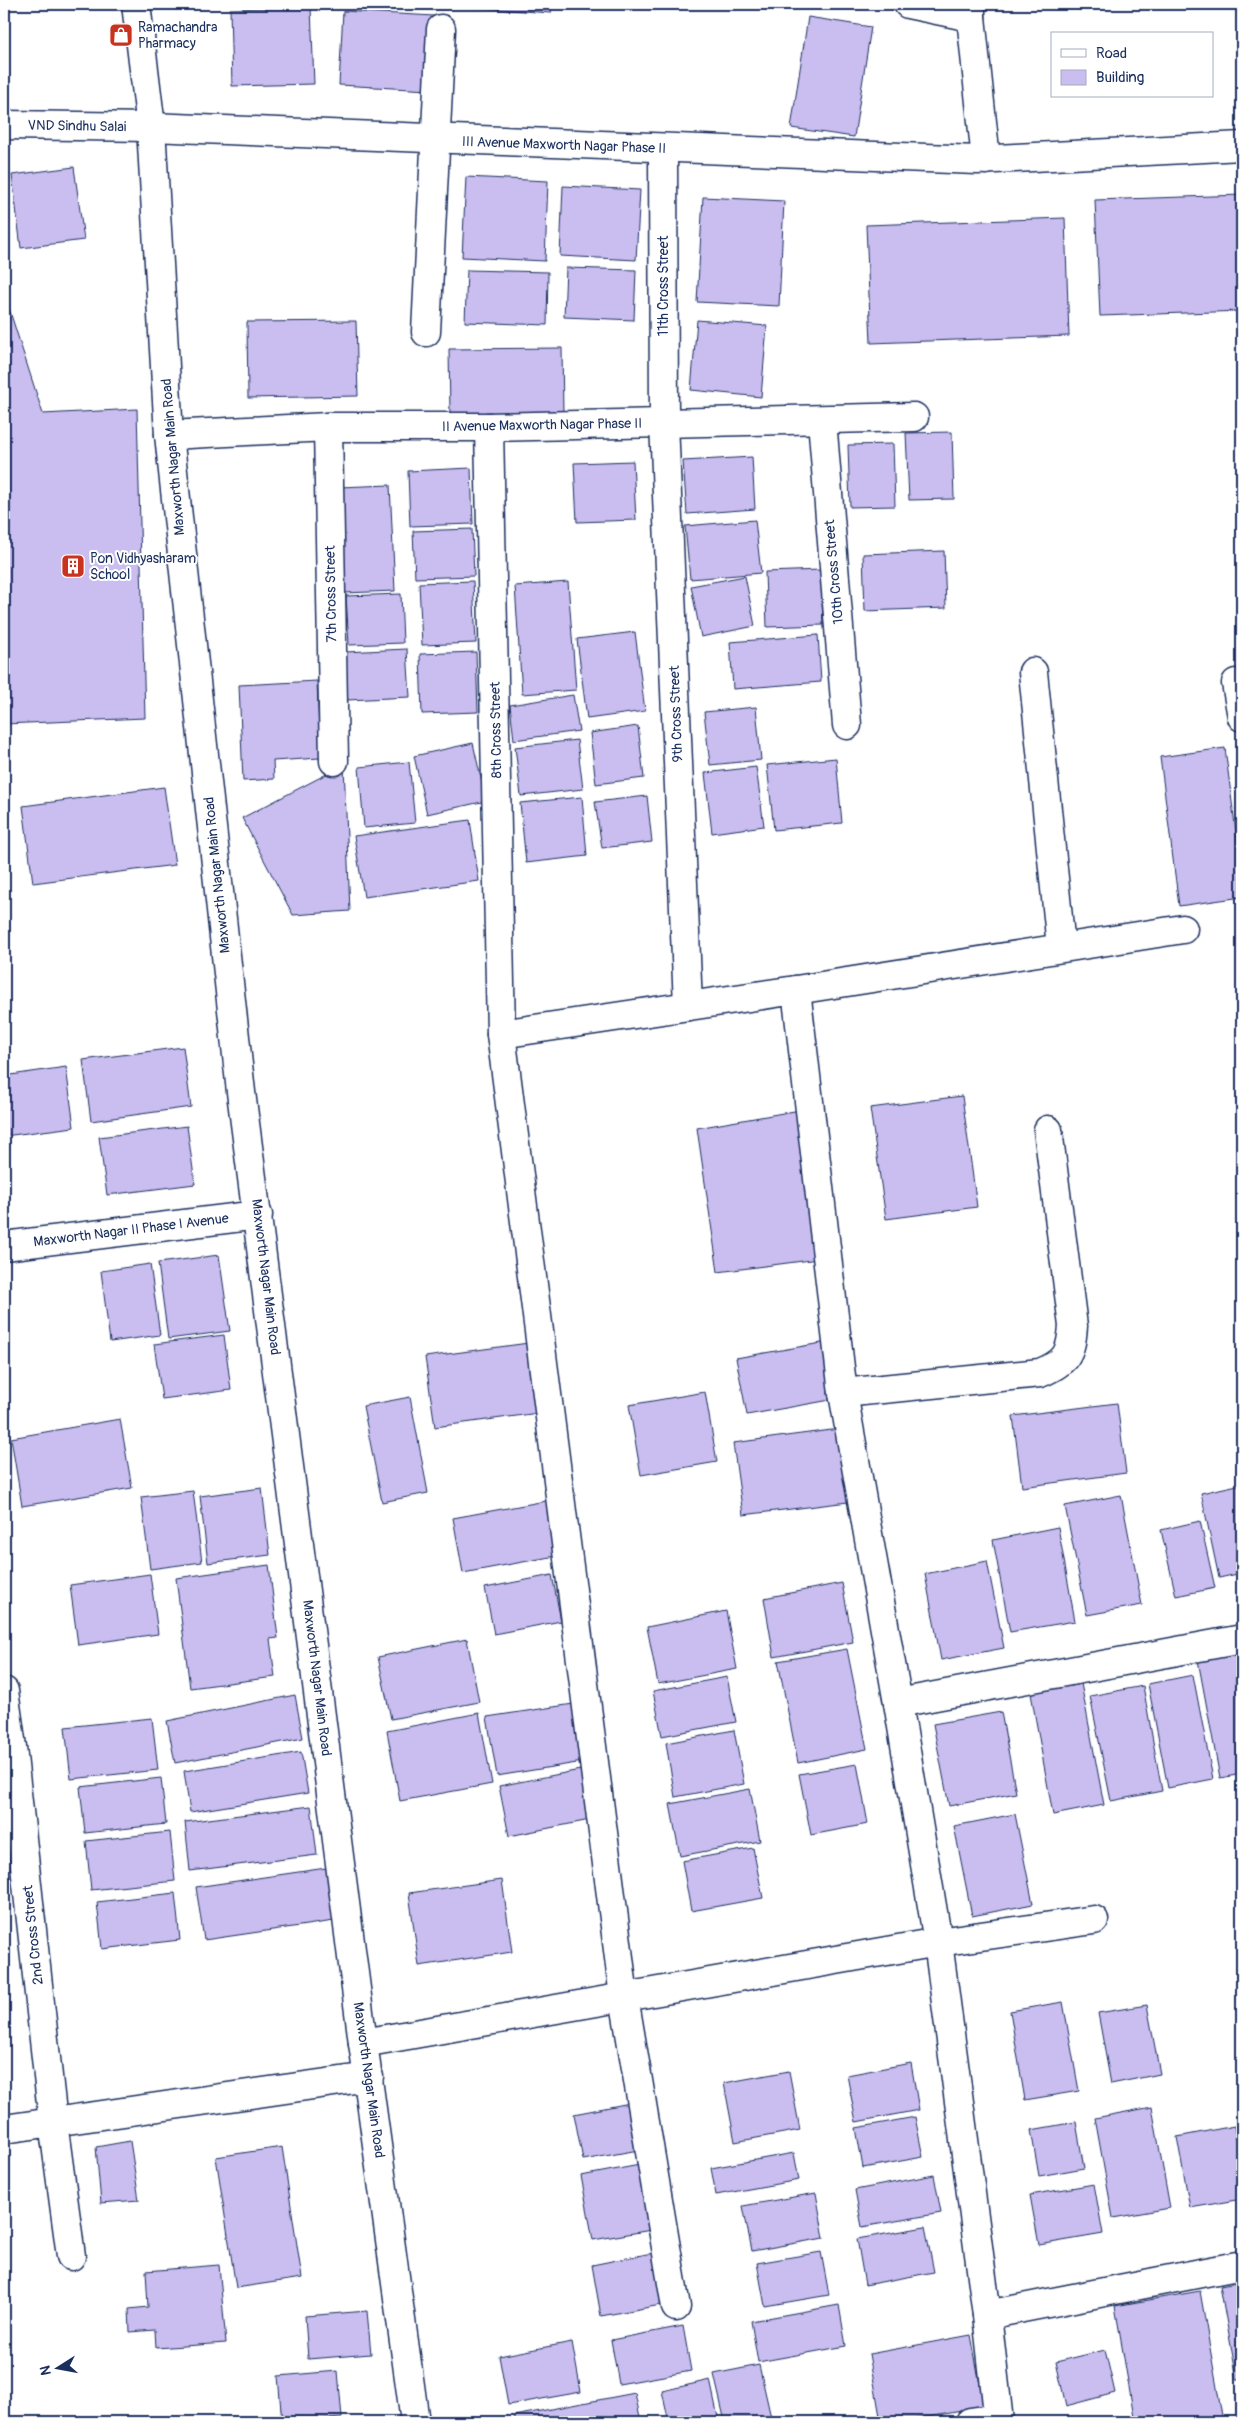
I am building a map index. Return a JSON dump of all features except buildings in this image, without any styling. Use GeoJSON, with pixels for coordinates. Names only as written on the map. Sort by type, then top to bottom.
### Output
{"type":"FeatureCollection","features":[{"type":"Feature","properties":{"kind":"street","name":"Maxworth Nagar Main Road"},"geometry":{"type":"LineString","coordinates":[[136,4],[151,128],[169,435],[241,1092],[363,2043],[415,2422]]}},
{"type":"Feature","properties":{"kind":"street"},"geometry":{"type":"LineString","coordinates":[[908,4],[971,10],[982,160]]}},
{"type":"Feature","properties":{"kind":"street"},"geometry":{"type":"LineString","coordinates":[[426,332],[441,29]]}},
{"type":"Feature","properties":{"kind":"street","name":"VND Sindhu Salai"},"geometry":{"type":"LineString","coordinates":[[4,125],[151,128]]}},
{"type":"Feature","properties":{"kind":"street","name":"III Avenue Maxworth Nagar Phase II"},"geometry":{"type":"LineString","coordinates":[[151,128],[982,160],[1242,146]]}},
{"type":"Feature","properties":{"kind":"street","name":"11th Cross Street"},"geometry":{"type":"LineString","coordinates":[[663,149],[664,422]]}},
{"type":"Feature","properties":{"kind":"street","name":"II Avenue Maxworth Nagar Phase II"},"geometry":{"type":"LineString","coordinates":[[169,435],[328,428],[489,427],[914,417]]}},
{"type":"Feature","properties":{"kind":"street","name":"10th Cross Street"},"geometry":{"type":"LineString","coordinates":[[822,420],[847,725]]}},
{"type":"Feature","properties":{"kind":"street","name":"9th Cross Street"},"geometry":{"type":"LineString","coordinates":[[664,422],[688,1006]]}},
{"type":"Feature","properties":{"kind":"street","name":"8th Cross Street"},"geometry":{"type":"LineString","coordinates":[[489,427],[501,1034],[624,1997],[676,2307]]}},
{"type":"Feature","properties":{"kind":"street","name":"7th Cross Street"},"geometry":{"type":"LineString","coordinates":[[328,428],[334,761]]}},
{"type":"Feature","properties":{"kind":"street"},"geometry":{"type":"LineString","coordinates":[[1033,672],[1061,948]]}},
{"type":"Feature","properties":{"kind":"street"},"geometry":{"type":"LineString","coordinates":[[1236,682],[1242,717]]}},
{"type":"Feature","properties":{"kind":"street"},"geometry":{"type":"LineString","coordinates":[[501,1034],[1183,929]]}},
{"type":"Feature","properties":{"kind":"street"},"geometry":{"type":"LineString","coordinates":[[796,990],[843,1394],[938,1942],[987,2315],[998,2420],[970,2422]]}},
{"type":"Feature","properties":{"kind":"street"},"geometry":{"type":"LineString","coordinates":[[843,1394],[1040,1373],[1057,1366],[1072,1347],[1073,1326],[1048,1130]]}},
{"type":"Feature","properties":{"kind":"street","name":"Maxworth Nagar II Phase I Avenue"},"geometry":{"type":"LineString","coordinates":[[4,1246],[258,1215]]}},
{"type":"Feature","properties":{"kind":"street"},"geometry":{"type":"LineString","coordinates":[[898,1703],[1242,1639]]}},
{"type":"Feature","properties":{"kind":"street","name":"2nd Cross Street"},"geometry":{"type":"LineString","coordinates":[[4,1691],[12,1747],[53,2122],[71,2256]]}},
{"type":"Feature","properties":{"kind":"street"},"geometry":{"type":"LineString","coordinates":[[363,2043],[938,1942],[1094,1920]]}},
{"type":"Feature","properties":{"kind":"street"},"geometry":{"type":"LineString","coordinates":[[4,2129],[369,2078]]}},
{"type":"Feature","properties":{"kind":"street"},"geometry":{"type":"LineString","coordinates":[[987,2315],[1242,2265]]}},
{"type":"Feature","properties":{"kind":"place","name":"Ramachandra Pharmacy"},"geometry":{"type":"Point","coordinates":[121,35]}},
{"type":"Feature","properties":{"kind":"place","name":"Pon Vidhyasharam School"},"geometry":{"type":"Point","coordinates":[73,566]}}]}
